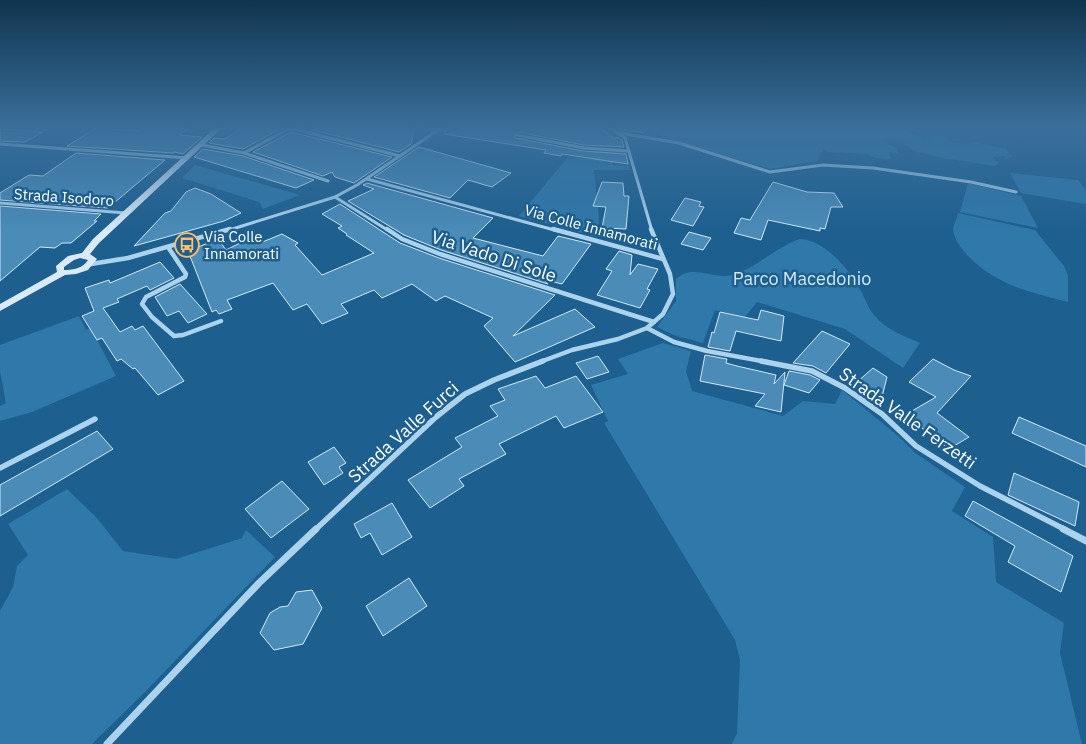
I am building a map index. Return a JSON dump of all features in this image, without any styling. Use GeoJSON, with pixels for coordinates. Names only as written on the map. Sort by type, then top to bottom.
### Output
{"type":"FeatureCollection","features":[{"type":"Feature","properties":{"kind":"street"},"geometry":{"type":"LineString","coordinates":[[63,272],[60,271],[60,266],[66,260],[86,255],[96,241],[185,161]]}},
{"type":"Feature","properties":{"kind":"street"},"geometry":{"type":"LineString","coordinates":[[267,161],[328,181]]}},
{"type":"Feature","properties":{"kind":"street"},"geometry":{"type":"LineString","coordinates":[[2,306],[63,272],[78,271],[91,264],[114,262],[274,217],[335,197],[367,179],[393,161]]}},
{"type":"Feature","properties":{"kind":"street","name":"Strada Valle Furci"},"geometry":{"type":"LineString","coordinates":[[107,744],[259,583],[436,417],[465,394],[525,366],[572,350],[618,339],[647,328],[663,314],[673,294],[670,274],[652,232],[632,161]]}},
{"type":"Feature","properties":{"kind":"street"},"geometry":{"type":"LineString","coordinates":[[735,161],[770,172],[823,165],[873,168],[971,182],[1016,192]]}},
{"type":"Feature","properties":{"kind":"street","name":"Via Colle Innamorati"},"geometry":{"type":"LineString","coordinates":[[367,179],[663,259]]}},
{"type":"Feature","properties":{"kind":"street","name":"Via Vado Di Sole"},"geometry":{"type":"LineString","coordinates":[[335,197],[410,242],[440,254],[654,322]]}},
{"type":"Feature","properties":{"kind":"street","name":"Strada Isodoro"},"geometry":{"type":"LineString","coordinates":[[0,203],[126,213]]}},
{"type":"Feature","properties":{"kind":"street"},"geometry":{"type":"LineString","coordinates":[[168,247],[186,274],[185,278],[146,297],[142,304],[152,317],[174,336],[183,335],[221,322]]}},
{"type":"Feature","properties":{"kind":"street"},"geometry":{"type":"LineString","coordinates":[[86,255],[93,259],[91,264]]}},
{"type":"Feature","properties":{"kind":"street","name":"Strada Valle Ferzetti"},"geometry":{"type":"LineString","coordinates":[[647,328],[674,342],[707,351],[812,371],[845,388],[882,414],[916,446],[980,486],[1086,541]]}},
{"type":"Feature","properties":{"kind":"street"},"geometry":{"type":"LineString","coordinates":[[0,468],[95,419]]}},
{"type":"Feature","properties":{"kind":"green space"},"geometry":{"type":"Polygon","coordinates":[[[565,161],[613,161],[613,165],[629,166],[630,170],[594,170],[599,220],[598,237],[519,216],[565,161]]]}},
{"type":"Feature","properties":{"kind":"green space"},"geometry":{"type":"Polygon","coordinates":[[[743,161],[817,161],[817,161],[770,169],[743,161]]]}},
{"type":"Feature","properties":{"kind":"green space"},"geometry":{"type":"Polygon","coordinates":[[[961,161],[997,161],[999,163],[995,166],[961,161]]]}},
{"type":"Feature","properties":{"kind":"green space"},"geometry":{"type":"Polygon","coordinates":[[[195,165],[300,195],[263,209],[259,202],[182,178],[195,165]]]}},
{"type":"Feature","properties":{"kind":"green space"},"geometry":{"type":"Polygon","coordinates":[[[1010,173],[1078,180],[1086,190],[1086,204],[1021,193],[1010,173]]]}},
{"type":"Feature","properties":{"kind":"green space"},"geometry":{"type":"Polygon","coordinates":[[[968,183],[1021,196],[1038,228],[960,212],[968,183]]]}},
{"type":"Feature","properties":{"kind":"green space"},"geometry":{"type":"Polygon","coordinates":[[[958,213],[1035,230],[1064,266],[1068,276],[1068,302],[1014,286],[990,274],[978,265],[965,252],[954,235],[953,228],[958,213]]]}},
{"type":"Feature","properties":{"kind":"green space","name":"Parco Macedonio"},"geometry":{"type":"Polygon","coordinates":[[[800,239],[819,245],[836,258],[850,274],[878,320],[895,332],[920,343],[903,368],[845,329],[757,302],[745,317],[715,310],[703,343],[676,336],[657,327],[676,301],[676,279],[682,274],[696,272],[725,276],[732,275],[750,268],[782,247],[800,239]]]}},
{"type":"Feature","properties":{"kind":"green space"},"geometry":{"type":"Polygon","coordinates":[[[79,316],[86,330],[91,328],[116,376],[32,412],[0,421],[0,406],[6,403],[0,371],[0,345],[79,316]]]}},
{"type":"Feature","properties":{"kind":"green space"},"geometry":{"type":"Polygon","coordinates":[[[663,343],[691,351],[686,371],[692,391],[783,416],[803,401],[835,404],[842,390],[897,435],[914,452],[965,487],[952,511],[993,537],[996,582],[1064,623],[1060,653],[1082,744],[732,744],[737,733],[740,660],[735,640],[604,423],[608,421],[591,385],[628,374],[618,359],[663,343]]]}},
{"type":"Feature","properties":{"kind":"green space"},"geometry":{"type":"Polygon","coordinates":[[[67,489],[97,518],[123,551],[176,559],[242,538],[246,530],[275,557],[145,692],[92,744],[0,744],[0,611],[13,587],[17,566],[28,555],[8,524],[67,489]]]}},
{"type":"Feature","properties":{"kind":"building"},"geometry":{"type":"Polygon","coordinates":[[[65,161],[164,161],[108,208],[0,200],[0,193],[29,175],[43,176],[65,161]]]}},
{"type":"Feature","properties":{"kind":"building"},"geometry":{"type":"Polygon","coordinates":[[[206,161],[257,161],[314,180],[296,188],[206,161]]]}},
{"type":"Feature","properties":{"kind":"building"},"geometry":{"type":"Polygon","coordinates":[[[278,161],[387,161],[354,183],[335,177],[332,172],[323,176],[278,161]]]}},
{"type":"Feature","properties":{"kind":"building"},"geometry":{"type":"Polygon","coordinates":[[[398,161],[468,161],[511,173],[492,187],[468,180],[450,198],[374,177],[398,161]]]}},
{"type":"Feature","properties":{"kind":"building"},"geometry":{"type":"Polygon","coordinates":[[[606,161],[627,161],[628,164],[606,161]]]}},
{"type":"Feature","properties":{"kind":"building"},"geometry":{"type":"Polygon","coordinates":[[[602,182],[623,183],[624,196],[629,196],[626,229],[602,228],[606,207],[593,206],[602,182]]]}},
{"type":"Feature","properties":{"kind":"building"},"geometry":{"type":"Polygon","coordinates":[[[773,182],[807,192],[834,193],[843,207],[831,207],[825,229],[820,228],[820,231],[768,220],[761,240],[734,233],[741,218],[750,220],[773,182]]]}},
{"type":"Feature","properties":{"kind":"building"},"geometry":{"type":"Polygon","coordinates":[[[367,183],[493,218],[473,238],[543,256],[558,236],[591,244],[562,284],[542,279],[548,284],[441,250],[404,235],[348,201],[374,189],[363,185],[367,183]]]}},
{"type":"Feature","properties":{"kind":"building"},"geometry":{"type":"Polygon","coordinates":[[[195,188],[211,194],[241,213],[224,221],[134,246],[165,213],[171,211],[186,192],[195,188]]]}},
{"type":"Feature","properties":{"kind":"building"},"geometry":{"type":"Polygon","coordinates":[[[685,198],[701,202],[699,206],[704,207],[693,226],[671,220],[685,198]]]}},
{"type":"Feature","properties":{"kind":"building"},"geometry":{"type":"Polygon","coordinates":[[[340,204],[400,243],[439,258],[555,295],[513,336],[575,309],[595,327],[515,362],[484,326],[493,318],[445,296],[436,301],[412,284],[382,298],[374,290],[341,304],[348,313],[322,324],[307,304],[293,310],[273,283],[227,300],[232,309],[219,314],[216,310],[212,312],[188,251],[218,239],[226,250],[256,235],[260,243],[282,234],[298,243],[295,245],[322,275],[374,253],[338,228],[342,226],[322,214],[340,204]]]}},
{"type":"Feature","properties":{"kind":"building"},"geometry":{"type":"Polygon","coordinates":[[[0,206],[101,214],[94,221],[97,221],[71,243],[62,243],[55,248],[40,247],[0,281],[0,206]]]}},
{"type":"Feature","properties":{"kind":"building"},"geometry":{"type":"Polygon","coordinates":[[[689,232],[711,238],[703,250],[681,244],[689,232]]]}},
{"type":"Feature","properties":{"kind":"building"},"geometry":{"type":"Polygon","coordinates":[[[619,251],[632,255],[630,275],[638,264],[658,269],[647,289],[650,290],[640,308],[597,295],[612,271],[606,269],[619,251]]]}},
{"type":"Feature","properties":{"kind":"building"},"geometry":{"type":"Polygon","coordinates":[[[160,262],[174,278],[150,290],[147,286],[117,299],[119,302],[103,308],[120,332],[132,326],[135,330],[143,326],[184,381],[158,395],[135,368],[133,369],[121,359],[117,361],[102,338],[97,340],[82,316],[94,311],[85,288],[109,280],[110,283],[160,262]]]}},
{"type":"Feature","properties":{"kind":"building"},"geometry":{"type":"Polygon","coordinates":[[[180,284],[207,314],[188,323],[179,311],[167,316],[155,297],[180,284]]]}},
{"type":"Feature","properties":{"kind":"building"},"geometry":{"type":"Polygon","coordinates":[[[761,310],[784,316],[781,341],[736,331],[730,351],[708,347],[720,312],[758,320],[761,310]]]}},
{"type":"Feature","properties":{"kind":"building"},"geometry":{"type":"Polygon","coordinates":[[[822,331],[850,344],[826,373],[813,366],[793,363],[822,331]]]}},
{"type":"Feature","properties":{"kind":"building"},"geometry":{"type":"Polygon","coordinates":[[[705,355],[727,359],[726,363],[776,375],[774,384],[785,372],[781,412],[755,406],[765,394],[700,381],[705,355]]]}},
{"type":"Feature","properties":{"kind":"building"},"geometry":{"type":"Polygon","coordinates":[[[598,356],[609,372],[587,379],[576,363],[598,356]]]}},
{"type":"Feature","properties":{"kind":"building"},"geometry":{"type":"Polygon","coordinates":[[[933,359],[971,376],[937,413],[969,437],[949,449],[905,415],[936,397],[909,382],[933,359]]]}},
{"type":"Feature","properties":{"kind":"building"},"geometry":{"type":"Polygon","coordinates":[[[873,368],[887,377],[882,397],[857,382],[873,368]]]}},
{"type":"Feature","properties":{"kind":"building"},"geometry":{"type":"Polygon","coordinates":[[[789,371],[810,375],[820,380],[809,393],[784,385],[789,371]]]}},
{"type":"Feature","properties":{"kind":"building"},"geometry":{"type":"Polygon","coordinates":[[[536,376],[545,388],[576,376],[603,412],[564,428],[556,416],[499,444],[506,454],[459,479],[464,486],[430,508],[408,480],[462,447],[455,438],[498,416],[490,406],[505,400],[498,389],[536,376]]]}},
{"type":"Feature","properties":{"kind":"building"},"geometry":{"type":"Polygon","coordinates":[[[1019,417],[1086,446],[1086,467],[1012,433],[1019,417]]]}},
{"type":"Feature","properties":{"kind":"building"},"geometry":{"type":"Polygon","coordinates":[[[97,431],[113,449],[0,516],[0,485],[97,431]]]}},
{"type":"Feature","properties":{"kind":"building"},"geometry":{"type":"Polygon","coordinates":[[[334,447],[346,463],[339,467],[343,473],[324,485],[308,462],[334,447]]]}},
{"type":"Feature","properties":{"kind":"building"},"geometry":{"type":"Polygon","coordinates":[[[1014,473],[1079,502],[1075,526],[1008,495],[1014,473]]]}},
{"type":"Feature","properties":{"kind":"building"},"geometry":{"type":"Polygon","coordinates":[[[282,481],[309,509],[271,538],[245,509],[282,481]]]}},
{"type":"Feature","properties":{"kind":"building"},"geometry":{"type":"Polygon","coordinates":[[[973,501],[1073,556],[1061,592],[1008,562],[1015,546],[965,516],[973,501]]]}},
{"type":"Feature","properties":{"kind":"building"},"geometry":{"type":"Polygon","coordinates":[[[392,503],[412,537],[382,555],[370,533],[361,538],[354,524],[392,503]]]}},
{"type":"Feature","properties":{"kind":"building"},"geometry":{"type":"Polygon","coordinates":[[[409,578],[427,606],[383,636],[366,606],[409,578]]]}},
{"type":"Feature","properties":{"kind":"building"},"geometry":{"type":"Polygon","coordinates":[[[312,590],[322,608],[303,644],[274,650],[260,633],[270,613],[280,607],[288,606],[296,592],[312,590]]]}},
{"type":"Feature","properties":{"kind":"place","name":"Via Colle Innamorati"},"geometry":{"type":"Point","coordinates":[187,245]}}]}
